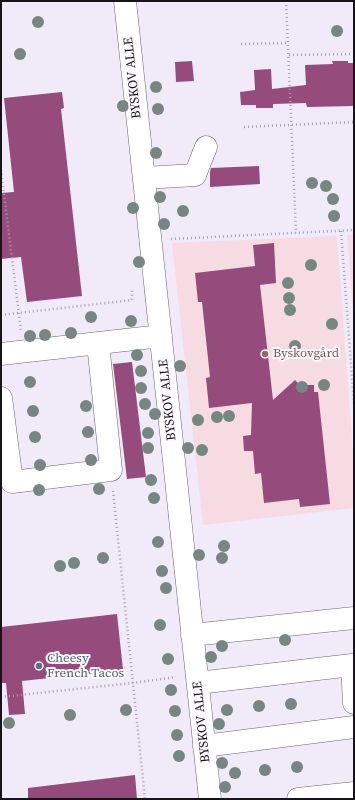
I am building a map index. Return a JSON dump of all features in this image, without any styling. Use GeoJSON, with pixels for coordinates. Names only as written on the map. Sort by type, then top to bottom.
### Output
{"type":"FeatureCollection","features":[{"type":"Feature","properties":{"kind":"street","name":"BYSKOV ALLE"},"geometry":{"type":"LineString","coordinates":[[125,1],[210,799]]}},
{"type":"Feature","properties":{"kind":"street"},"geometry":{"type":"LineString","coordinates":[[144,178],[195,175],[206,147]]}},
{"type":"Feature","properties":{"kind":"street"},"geometry":{"type":"LineString","coordinates":[[1,354],[161,336]]}},
{"type":"Feature","properties":{"kind":"street"},"geometry":{"type":"LineString","coordinates":[[1,398],[12,482],[110,470],[98,343]]}},
{"type":"Feature","properties":{"kind":"street"},"geometry":{"type":"LineString","coordinates":[[192,635],[354,618]]}},
{"type":"Feature","properties":{"kind":"street"},"geometry":{"type":"LineString","coordinates":[[197,679],[352,665],[354,703]]}},
{"type":"Feature","properties":{"kind":"street"},"geometry":{"type":"LineString","coordinates":[[204,746],[354,727]]}},
{"type":"Feature","properties":{"kind":"street"},"geometry":{"type":"LineString","coordinates":[[298,799],[354,793]]}},
{"type":"Feature","properties":{"kind":"path"},"geometry":{"type":"LineString","coordinates":[[286,1],[296,233]]}},
{"type":"Feature","properties":{"kind":"path"},"geometry":{"type":"LineString","coordinates":[[241,44],[288,43]]}},
{"type":"Feature","properties":{"kind":"path"},"geometry":{"type":"LineString","coordinates":[[289,55],[354,53]]}},
{"type":"Feature","properties":{"kind":"path"},"geometry":{"type":"LineString","coordinates":[[244,127],[354,122]]}},
{"type":"Feature","properties":{"kind":"path"},"geometry":{"type":"LineString","coordinates":[[1,170],[18,313]]}},
{"type":"Feature","properties":{"kind":"path"},"geometry":{"type":"LineString","coordinates":[[151,240],[354,230]]}},
{"type":"Feature","properties":{"kind":"path"},"geometry":{"type":"LineString","coordinates":[[341,231],[354,404]]}},
{"type":"Feature","properties":{"kind":"path"},"geometry":{"type":"LineString","coordinates":[[1,315],[132,300],[132,285]]}},
{"type":"Feature","properties":{"kind":"path"},"geometry":{"type":"LineString","coordinates":[[110,470],[145,799]]}},
{"type":"Feature","properties":{"kind":"path"},"geometry":{"type":"LineString","coordinates":[[1,697],[133,683],[197,679]]}},
{"type":"Feature","properties":{"kind":"shaded area"},"geometry":{"type":"Polygon","coordinates":[[[354,234],[354,325],[347,235],[354,234]]]}},
{"type":"Feature","properties":{"kind":"shaded area","name":"Byskovgård"},"geometry":{"type":"Polygon","coordinates":[[[337,236],[354,466],[354,508],[203,525],[172,243],[337,236]]]}},
{"type":"Feature","properties":{"kind":"building"},"geometry":{"type":"Polygon","coordinates":[[[192,61],[194,81],[176,82],[175,62],[192,61]]]}},
{"type":"Feature","properties":{"kind":"building"},"geometry":{"type":"Polygon","coordinates":[[[332,61],[348,61],[348,63],[354,63],[354,106],[307,107],[306,103],[273,104],[273,108],[256,108],[256,105],[241,105],[240,92],[255,90],[254,70],[271,69],[272,89],[306,85],[305,65],[333,64],[332,61]]]}},
{"type":"Feature","properties":{"kind":"building"},"geometry":{"type":"Polygon","coordinates":[[[62,92],[64,108],[61,109],[82,296],[27,302],[21,257],[1,259],[1,193],[14,192],[4,98],[62,92]]]}},
{"type":"Feature","properties":{"kind":"building"},"geometry":{"type":"Polygon","coordinates":[[[259,166],[260,184],[210,187],[211,168],[259,166]]]}},
{"type":"Feature","properties":{"kind":"building"},"geometry":{"type":"Polygon","coordinates":[[[274,243],[276,283],[260,285],[273,400],[295,380],[300,385],[314,385],[314,392],[318,392],[330,504],[300,507],[299,499],[264,503],[261,473],[255,474],[253,451],[244,451],[243,436],[251,435],[252,403],[209,408],[206,378],[210,377],[202,302],[198,302],[195,273],[255,266],[253,245],[274,243]]]}},
{"type":"Feature","properties":{"kind":"building"},"geometry":{"type":"Polygon","coordinates":[[[132,362],[146,477],[127,479],[113,364],[132,362]]]}},
{"type":"Feature","properties":{"kind":"building"},"geometry":{"type":"Polygon","coordinates":[[[117,614],[123,670],[22,681],[25,714],[9,715],[6,683],[1,683],[1,627],[117,614]]]}},
{"type":"Feature","properties":{"kind":"building"},"geometry":{"type":"Polygon","coordinates":[[[135,775],[137,799],[28,799],[28,788],[135,775]]]}},
{"type":"Feature","properties":{"kind":"place","name":"Byskovgård"},"geometry":{"type":"Point","coordinates":[265,354]}},
{"type":"Feature","properties":{"kind":"place","name":"Cheesy French Tacos"},"geometry":{"type":"Point","coordinates":[39,666]}}]}
